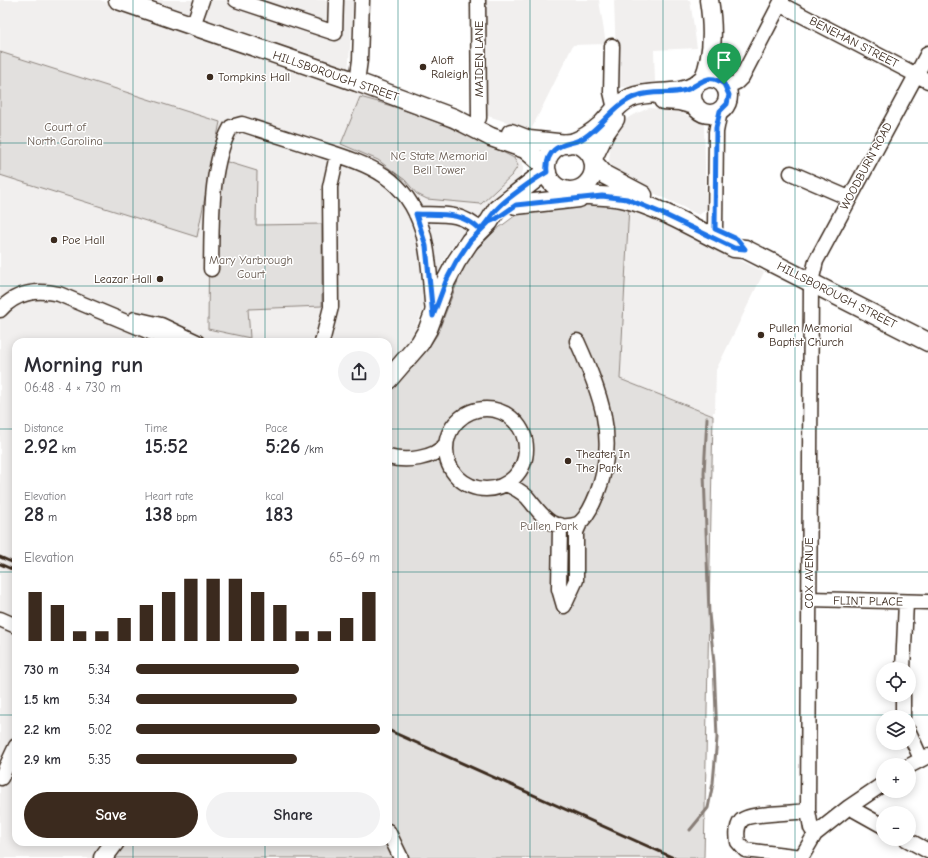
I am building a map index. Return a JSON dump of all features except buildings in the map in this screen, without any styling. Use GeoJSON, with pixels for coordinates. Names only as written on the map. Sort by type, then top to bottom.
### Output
{"type":"FeatureCollection","features":[{"type":"Feature","properties":{"kind":"main road","name":"HILLSBOROUGH STREET"},"geometry":{"type":"LineString","coordinates":[[118,0],[358,76],[459,120],[491,137],[526,149],[547,169]]}},
{"type":"Feature","properties":{"kind":"main road","name":"HILLSBOROUGH STREET"},"geometry":{"type":"LineString","coordinates":[[146,0],[479,118],[503,130],[529,140],[570,143]]}},
{"type":"Feature","properties":{"kind":"main road"},"geometry":{"type":"LineString","coordinates":[[710,0],[712,44],[728,100],[724,108],[720,111],[706,114],[701,112],[694,105],[678,101],[655,100],[644,101],[628,108],[614,120],[594,161],[592,177],[588,184],[573,191],[562,189],[553,183],[547,169],[550,154],[555,149],[591,133],[625,101],[638,95],[655,92],[682,91],[699,82],[712,78],[723,84]]}},
{"type":"Feature","properties":{"kind":"main road"},"geometry":{"type":"LineString","coordinates":[[694,105],[692,95],[706,72],[712,44]]}},
{"type":"Feature","properties":{"kind":"main road"},"geometry":{"type":"LineString","coordinates":[[538,141],[575,133],[612,113]]}},
{"type":"Feature","properties":{"kind":"main road"},"geometry":{"type":"LineString","coordinates":[[570,143],[584,148],[594,161]]}},
{"type":"Feature","properties":{"kind":"main road"},"geometry":{"type":"LineString","coordinates":[[510,144],[523,154],[529,164],[532,182]]}},
{"type":"Feature","properties":{"kind":"main road","name":"HILLSBOROUGH STREET"},"geometry":{"type":"LineString","coordinates":[[594,161],[606,176],[618,184],[737,239],[745,249]]}},
{"type":"Feature","properties":{"kind":"main road"},"geometry":{"type":"LineString","coordinates":[[392,373],[406,361],[420,343],[433,316],[446,281],[456,262],[497,209],[547,169]]}},
{"type":"Feature","properties":{"kind":"main road","name":"HILLSBOROUGH STREET"},"geometry":{"type":"LineString","coordinates":[[562,189],[578,194],[620,198],[640,203],[734,248],[745,249],[928,342]]}},
{"type":"Feature","properties":{"kind":"main road"},"geometry":{"type":"LineString","coordinates":[[484,226],[532,196],[562,189]]}},
{"type":"Feature","properties":{"kind":"main road"},"geometry":{"type":"LineString","coordinates":[[516,205],[602,196]]}},
{"type":"Feature","properties":{"kind":"main road"},"geometry":{"type":"LineString","coordinates":[[103,858],[112,846]]}},
{"type":"Feature","properties":{"kind":"street"},"geometry":{"type":"LineString","coordinates":[[196,17],[202,0]]}},
{"type":"Feature","properties":{"kind":"street"},"geometry":{"type":"LineString","coordinates":[[236,0],[335,33],[336,0]]}},
{"type":"Feature","properties":{"kind":"street"},"geometry":{"type":"LineString","coordinates":[[358,76],[362,0]]}},
{"type":"Feature","properties":{"kind":"street","name":"MAIDEN LANE"},"geometry":{"type":"LineString","coordinates":[[478,0],[479,118]]}},
{"type":"Feature","properties":{"kind":"street"},"geometry":{"type":"LineString","coordinates":[[723,84],[737,82],[742,77],[781,2]]}},
{"type":"Feature","properties":{"kind":"street","name":"BENEHAN STREET"},"geometry":{"type":"LineString","coordinates":[[781,2],[922,78]]}},
{"type":"Feature","properties":{"kind":"street"},"geometry":{"type":"LineString","coordinates":[[612,46],[612,113]]}},
{"type":"Feature","properties":{"kind":"street","name":"WOODBURN ROAD"},"geometry":{"type":"LineString","coordinates":[[811,282],[816,261],[850,198],[922,78],[928,53]]}},
{"type":"Feature","properties":{"kind":"street"},"geometry":{"type":"LineString","coordinates":[[715,229],[715,139],[717,120],[720,111]]}},
{"type":"Feature","properties":{"kind":"street"},"geometry":{"type":"LineString","coordinates":[[211,269],[212,203],[219,158],[231,127],[242,124],[367,165],[384,176],[405,196],[416,214],[422,230],[427,253],[433,316]]}},
{"type":"Feature","properties":{"kind":"street"},"geometry":{"type":"LineString","coordinates":[[323,338],[331,307],[332,260],[330,187],[337,155]]}},
{"type":"Feature","properties":{"kind":"street"},"geometry":{"type":"LineString","coordinates":[[791,173],[850,198]]}},
{"type":"Feature","properties":{"kind":"street"},"geometry":{"type":"LineString","coordinates":[[416,214],[463,217],[471,222],[484,226]]}},
{"type":"Feature","properties":{"kind":"street","name":"COX AVENUE"},"geometry":{"type":"LineString","coordinates":[[811,282],[808,811],[811,828],[815,834]]}},
{"type":"Feature","properties":{"kind":"street"},"geometry":{"type":"LineString","coordinates":[[0,310],[14,297],[35,291],[46,291],[59,294],[168,338]]}},
{"type":"Feature","properties":{"kind":"street"},"geometry":{"type":"LineString","coordinates":[[157,334],[177,338]]}},
{"type":"Feature","properties":{"kind":"street"},"geometry":{"type":"LineString","coordinates":[[560,525],[559,590],[564,606],[576,580],[576,532],[580,522],[595,500],[600,488],[608,448],[607,427],[601,401],[592,374],[577,341]]}},
{"type":"Feature","properties":{"kind":"street"},"geometry":{"type":"LineString","coordinates":[[479,410],[499,412],[509,417],[518,425],[526,446],[525,457],[520,470],[506,484],[485,489],[474,487],[460,479],[450,466],[446,455],[446,444],[452,428],[465,415],[479,410]]}},
{"type":"Feature","properties":{"kind":"street"},"geometry":{"type":"LineString","coordinates":[[392,458],[397,459],[424,457],[440,450],[446,444]]}},
{"type":"Feature","properties":{"kind":"street"},"geometry":{"type":"LineString","coordinates":[[424,457],[450,466]]}},
{"type":"Feature","properties":{"kind":"street"},"geometry":{"type":"LineString","coordinates":[[520,470],[527,497],[541,516],[560,525],[576,525],[580,522]]}},
{"type":"Feature","properties":{"kind":"street"},"geometry":{"type":"LineString","coordinates":[[506,484],[527,497]]}},
{"type":"Feature","properties":{"kind":"street","name":"FLINT PLACE"},"geometry":{"type":"LineString","coordinates":[[809,600],[928,602]]}},
{"type":"Feature","properties":{"kind":"street"},"geometry":{"type":"LineString","coordinates":[[903,662],[906,602]]}},
{"type":"Feature","properties":{"kind":"street"},"geometry":{"type":"LineString","coordinates":[[0,619],[12,624]]}},
{"type":"Feature","properties":{"kind":"street"},"geometry":{"type":"LineString","coordinates":[[916,750],[920,760]]}},
{"type":"Feature","properties":{"kind":"street"},"geometry":{"type":"LineString","coordinates":[[1,778],[12,755]]}},
{"type":"Feature","properties":{"kind":"street"},"geometry":{"type":"LineString","coordinates":[[808,811],[753,815],[741,820],[738,826],[738,842],[745,850],[802,857],[815,834],[876,789]]}},
{"type":"Feature","properties":{"kind":"street"},"geometry":{"type":"LineString","coordinates":[[849,808],[876,822]]}},
{"type":"Feature","properties":{"kind":"street"},"geometry":{"type":"LineString","coordinates":[[392,839],[401,858]]}},
{"type":"Feature","properties":{"kind":"street"},"geometry":{"type":"LineString","coordinates":[[916,844],[928,851]]}},
{"type":"Feature","properties":{"kind":"shaded area"},"geometry":{"type":"Polygon","coordinates":[[[0,0],[100,0],[114,5],[116,0],[354,0],[347,85],[468,129],[512,152],[520,158],[523,171],[514,185],[458,238],[449,251],[442,263],[410,341],[404,351],[392,362],[392,338],[12,338],[12,846],[109,846],[94,858],[0,858],[0,0]]]}},
{"type":"Feature","properties":{"kind":"shaded area"},"geometry":{"type":"Polygon","coordinates":[[[486,0],[599,0],[606,44],[573,45],[531,130],[485,115],[486,0]]]}},
{"type":"Feature","properties":{"kind":"shaded area"},"geometry":{"type":"Polygon","coordinates":[[[614,0],[690,0],[697,48],[654,50],[655,83],[617,88],[614,0]]]}},
{"type":"Feature","properties":{"kind":"shaded area"},"geometry":{"type":"Polygon","coordinates":[[[649,108],[673,110],[702,121],[704,124],[706,209],[699,215],[621,177],[609,162],[610,148],[615,133],[624,121],[631,116],[649,108]]]}},
{"type":"Feature","properties":{"kind":"shaded area"},"geometry":{"type":"Polygon","coordinates":[[[629,205],[764,272],[716,370],[715,412],[713,412],[713,416],[620,379],[629,205]]]}},
{"type":"Feature","properties":{"kind":"green space","name":"Court of North Carolina"},"geometry":{"type":"Polygon","coordinates":[[[0,52],[220,122],[197,237],[0,175],[0,52]]]}},
{"type":"Feature","properties":{"kind":"green space","name":"NC State Memorial Bell Tower"},"geometry":{"type":"Polygon","coordinates":[[[360,97],[420,116],[477,139],[514,158],[518,166],[512,175],[481,204],[427,199],[417,194],[405,180],[378,160],[341,144],[360,97]]]}},
{"type":"Feature","properties":{"kind":"green space","name":"Mary Yarbrough Court"},"geometry":{"type":"Polygon","coordinates":[[[221,160],[257,171],[256,225],[322,224],[322,306],[248,309],[250,338],[208,329],[209,220],[221,160]]]}},
{"type":"Feature","properties":{"kind":"green space","name":"Pullen Park"},"geometry":{"type":"Polygon","coordinates":[[[595,200],[629,205],[620,379],[713,416],[704,858],[113,858],[122,846],[392,846],[392,383],[410,369],[424,354],[437,335],[463,268],[474,252],[496,230],[520,212],[595,200]]]}},
{"type":"Feature","properties":{"kind":"waterway"},"geometry":{"type":"LineString","coordinates":[[690,830],[708,808],[713,783],[717,738],[714,663],[709,614],[704,473],[707,418]]}},
{"type":"Feature","properties":{"kind":"railway"},"geometry":{"type":"LineString","coordinates":[[0,557],[12,562]]}},
{"type":"Feature","properties":{"kind":"railway"},"geometry":{"type":"LineString","coordinates":[[0,564],[12,569]]}},
{"type":"Feature","properties":{"kind":"railway"},"geometry":{"type":"LineString","coordinates":[[392,732],[674,858]]}},
{"type":"Feature","properties":{"kind":"place","name":"Aloft Raleigh"},"geometry":{"type":"Point","coordinates":[423,67]}},
{"type":"Feature","properties":{"kind":"place","name":"Tompkins Hall"},"geometry":{"type":"Point","coordinates":[210,77]}},
{"type":"Feature","properties":{"kind":"place","name":"Poe Hall"},"geometry":{"type":"Point","coordinates":[54,240]}},
{"type":"Feature","properties":{"kind":"place","name":"Leazar Hall"},"geometry":{"type":"Point","coordinates":[160,279]}},
{"type":"Feature","properties":{"kind":"place","name":"Pullen Memorial Baptist Church"},"geometry":{"type":"Point","coordinates":[761,335]}},
{"type":"Feature","properties":{"kind":"place","name":"Theater In The Park"},"geometry":{"type":"Point","coordinates":[568,461]}},
{"type":"Feature","properties":{"kind":"route"},"geometry":{"type":"LineString","coordinates":[[724,84],[716,79],[707,78],[686,90],[646,93],[625,101],[591,133],[582,139],[555,149],[550,154],[547,162],[547,172],[538,177],[497,209],[489,222],[480,230],[463,217],[416,214],[426,246],[433,316],[446,281],[456,262],[470,241],[489,222],[516,205],[556,199],[614,196],[640,203],[734,248],[745,249],[737,239],[715,229],[716,128],[720,111],[727,104],[729,95],[724,84]]}}]}
